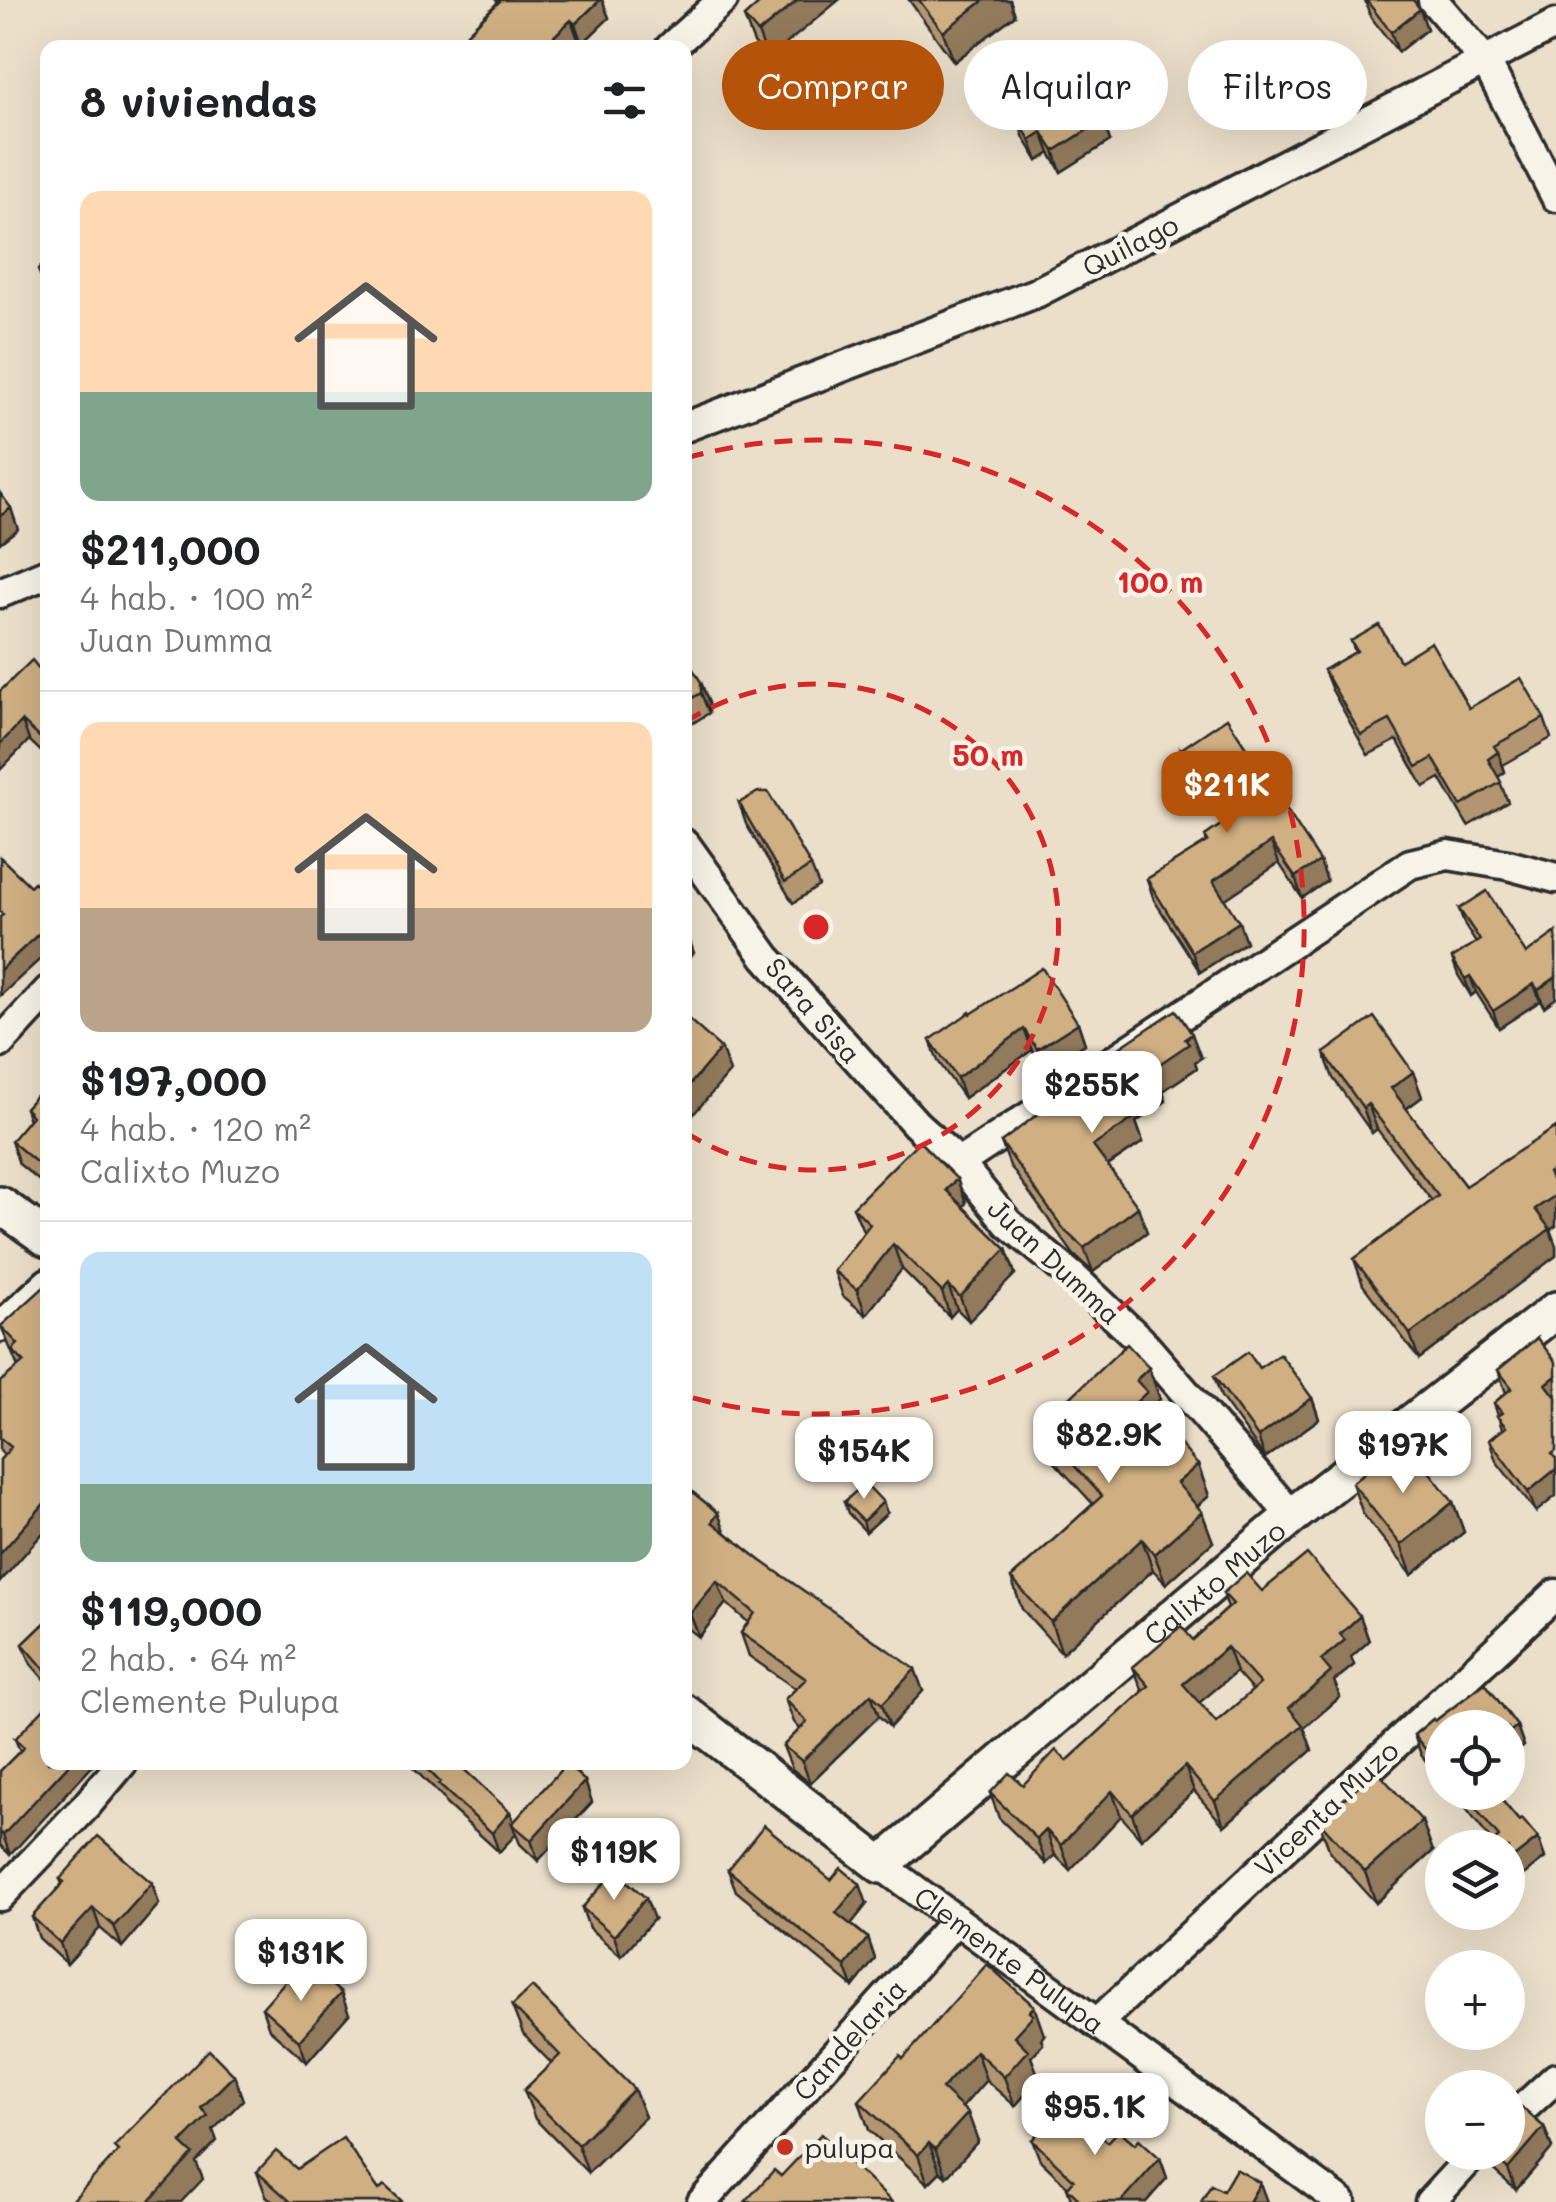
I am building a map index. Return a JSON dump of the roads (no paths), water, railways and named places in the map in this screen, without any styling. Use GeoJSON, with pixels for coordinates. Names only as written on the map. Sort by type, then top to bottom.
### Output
{"type":"FeatureCollection","features":[{"type":"Feature","properties":{"kind":"street"},"geometry":{"type":"LineString","coordinates":[[679,40],[723,0]]}},
{"type":"Feature","properties":{"kind":"street"},"geometry":{"type":"LineString","coordinates":[[1432,0],[1486,62],[1556,197]]}},
{"type":"Feature","properties":{"kind":"street","name":"Quilago"},"geometry":{"type":"LineString","coordinates":[[692,424],[1036,294],[1556,24]]}},
{"type":"Feature","properties":{"kind":"street"},"geometry":{"type":"LineString","coordinates":[[0,593],[40,576]]}},
{"type":"Feature","properties":{"kind":"street","name":"Sara Sisa"},"geometry":{"type":"LineString","coordinates":[[692,853],[766,957],[916,1124],[959,1163]]}},
{"type":"Feature","properties":{"kind":"street"},"geometry":{"type":"LineString","coordinates":[[959,1163],[1410,864],[1448,854],[1556,878]]}},
{"type":"Feature","properties":{"kind":"street"},"geometry":{"type":"LineString","coordinates":[[692,885],[705,871]]}},
{"type":"Feature","properties":{"kind":"street"},"geometry":{"type":"LineString","coordinates":[[0,1043],[40,1000]]}},
{"type":"Feature","properties":{"kind":"street","name":"Juan Dumma"},"geometry":{"type":"LineString","coordinates":[[959,1163],[1008,1224],[1074,1277],[1140,1340],[1292,1516]]}},
{"type":"Feature","properties":{"kind":"street"},"geometry":{"type":"LineString","coordinates":[[0,1205],[40,1233]]}},
{"type":"Feature","properties":{"kind":"street"},"geometry":{"type":"LineString","coordinates":[[0,1327],[40,1290]]}},
{"type":"Feature","properties":{"kind":"street","name":"Calixto Muzo"},"geometry":{"type":"LineString","coordinates":[[881,1865],[1292,1516],[1556,1310]]}},
{"type":"Feature","properties":{"kind":"street","name":"Vicenta Muzo"},"geometry":{"type":"LineString","coordinates":[[1096,2023],[1556,1594]]}},
{"type":"Feature","properties":{"kind":"street","name":"Clemente Pulupa"},"geometry":{"type":"LineString","coordinates":[[692,1718],[881,1865],[1341,2202]]}},
{"type":"Feature","properties":{"kind":"street"},"geometry":{"type":"LineString","coordinates":[[0,1896],[116,1770]]}},
{"type":"Feature","properties":{"kind":"street","name":"Candelaria"},"geometry":{"type":"LineString","coordinates":[[702,2202],[956,1920]]}},
{"type":"Feature","properties":{"kind":"street"},"geometry":{"type":"LineString","coordinates":[[1525,2106],[1556,2078]]}},
{"type":"Feature","properties":{"kind":"street"},"geometry":{"type":"LineString","coordinates":[[1430,2202],[1459,2170]]}},
{"type":"Feature","properties":{"kind":"place","name":"pulupa"},"geometry":{"type":"Point","coordinates":[785,2147]}}]}
